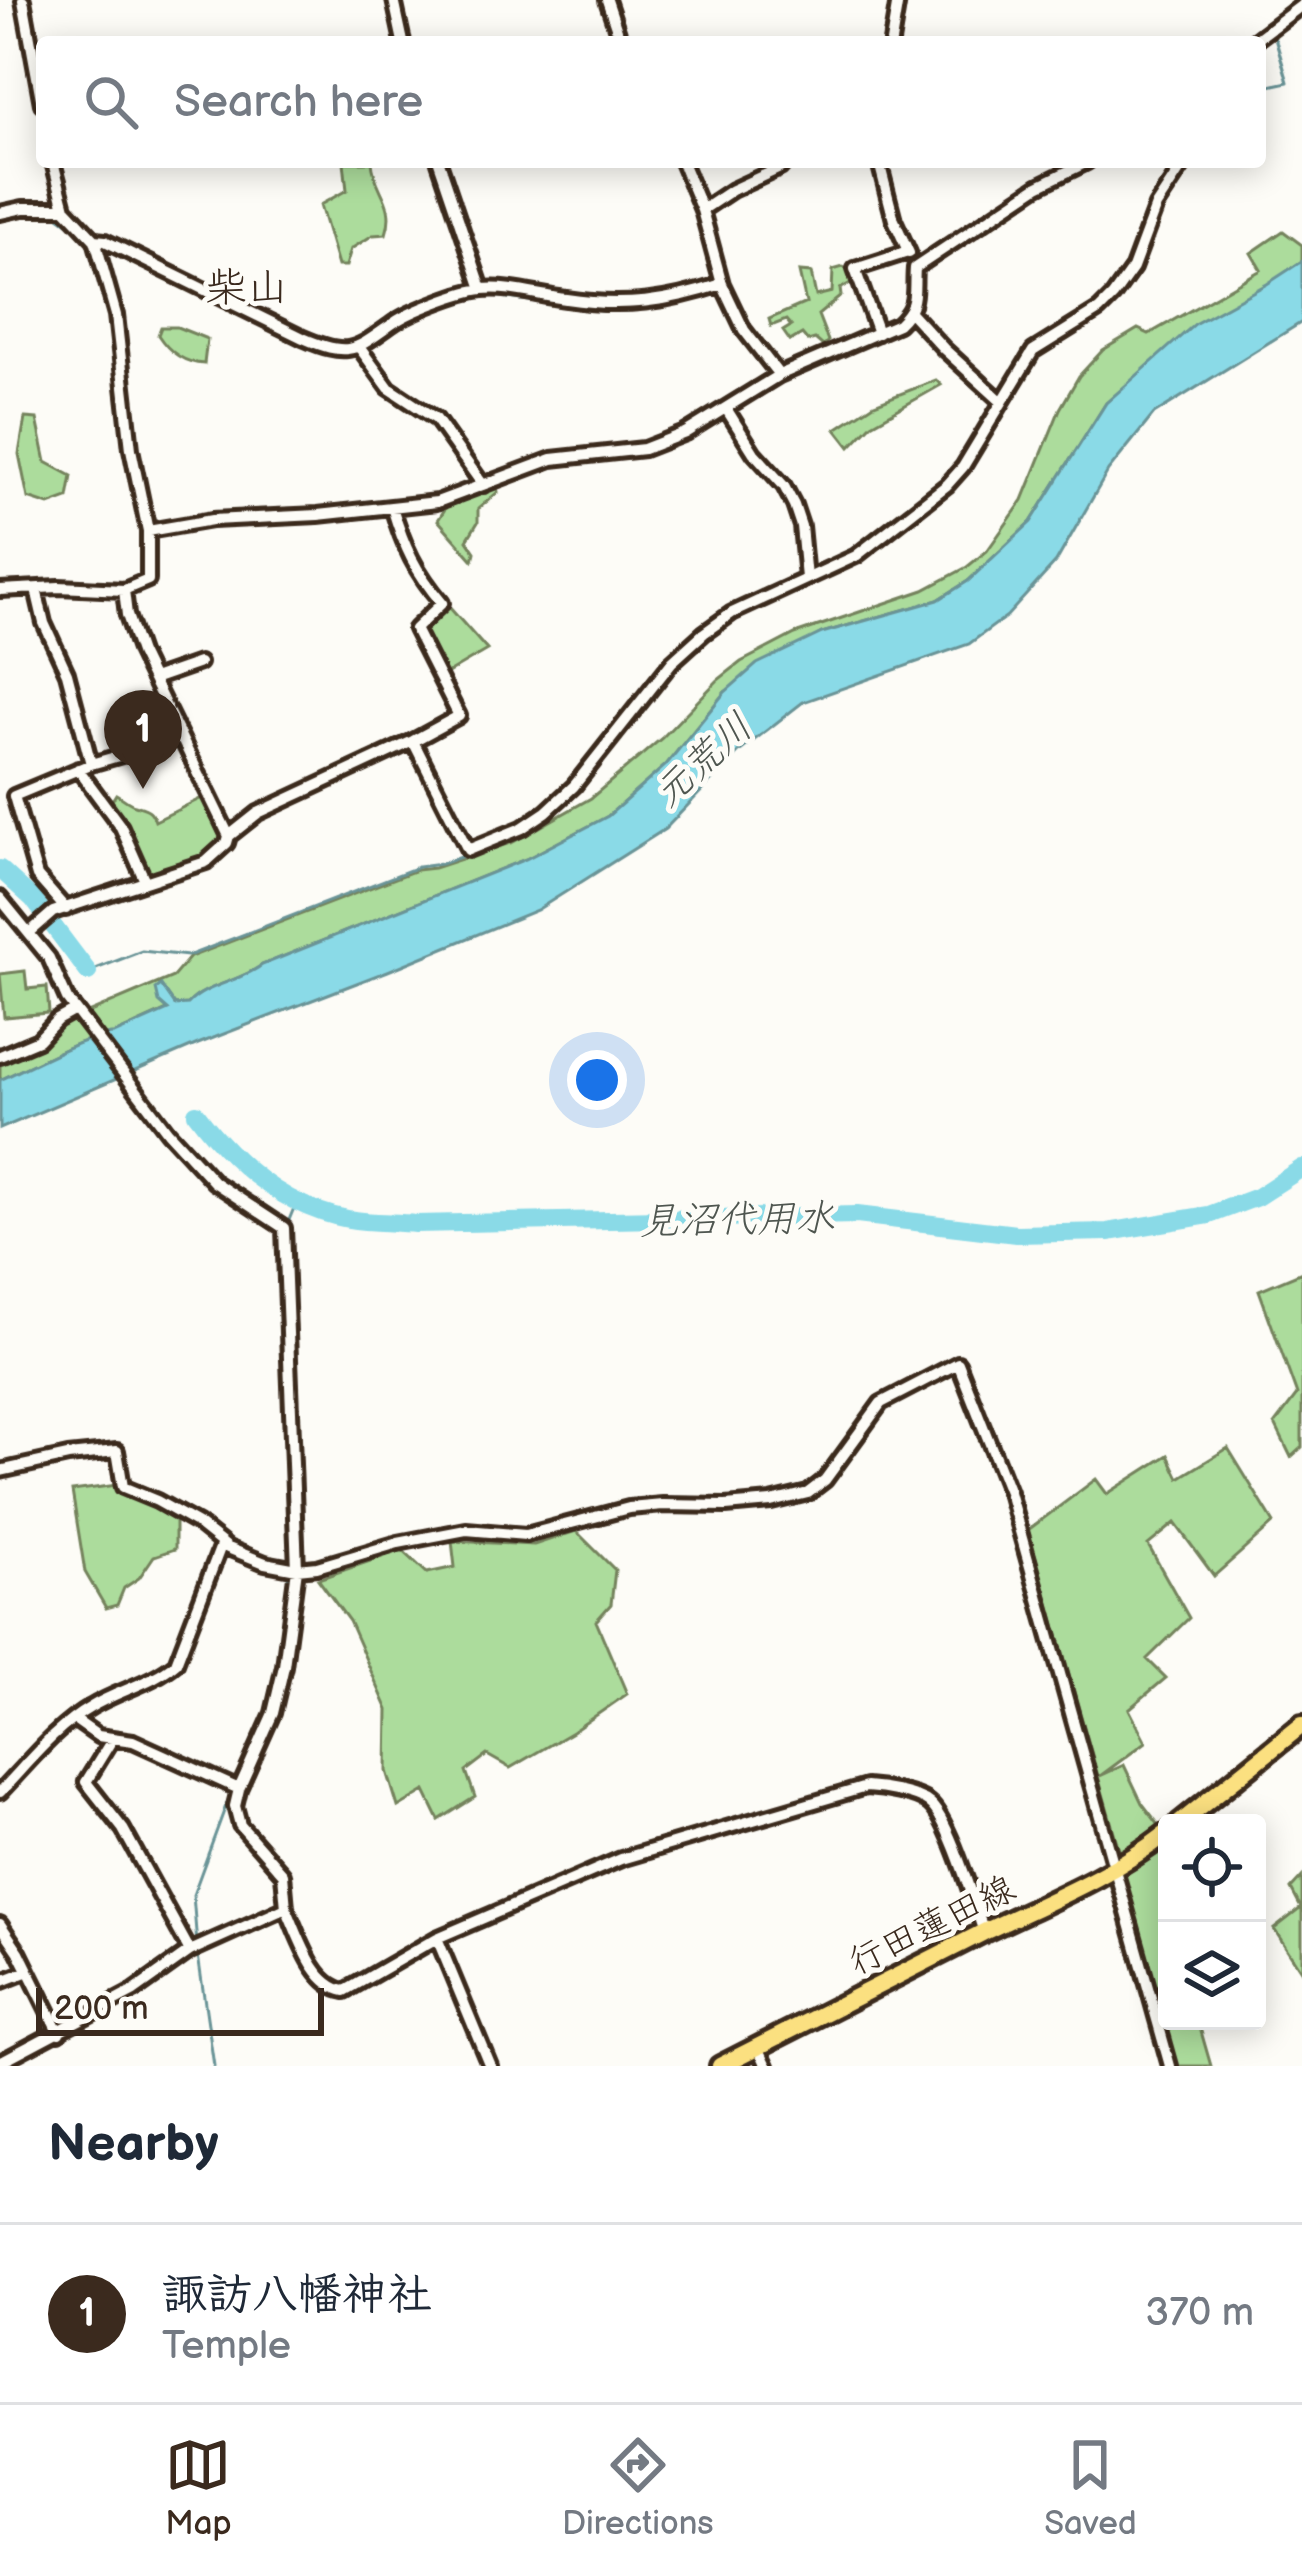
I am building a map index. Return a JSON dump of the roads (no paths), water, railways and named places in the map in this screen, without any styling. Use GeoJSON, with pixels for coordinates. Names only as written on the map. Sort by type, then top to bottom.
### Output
{"type":"FeatureCollection","features":[{"type":"Feature","properties":{"kind":"main road"},"geometry":{"type":"LineString","coordinates":[[1191,1814],[1302,1724]]}},
{"type":"Feature","properties":{"kind":"main road","name":"行田蓮田線"},"geometry":{"type":"LineString","coordinates":[[720,2066],[1116,1869],[1158,1839]]}},
{"type":"Feature","properties":{"kind":"street"},"geometry":{"type":"LineString","coordinates":[[23,0],[36,71]]}},
{"type":"Feature","properties":{"kind":"street"},"geometry":{"type":"LineString","coordinates":[[394,0],[402,36]]}},
{"type":"Feature","properties":{"kind":"street"},"geometry":{"type":"LineString","coordinates":[[607,0],[619,36]]}},
{"type":"Feature","properties":{"kind":"street"},"geometry":{"type":"LineString","coordinates":[[892,36],[898,0]]}},
{"type":"Feature","properties":{"kind":"street"},"geometry":{"type":"LineString","coordinates":[[1261,36],[1302,5]]}},
{"type":"Feature","properties":{"kind":"street"},"geometry":{"type":"LineString","coordinates":[[0,590],[124,590],[148,580],[148,532],[131,448],[116,316],[95,240],[65,208],[55,168]]}},
{"type":"Feature","properties":{"kind":"street"},"geometry":{"type":"LineString","coordinates":[[441,168],[482,289]]}},
{"type":"Feature","properties":{"kind":"street"},"geometry":{"type":"LineString","coordinates":[[684,168],[722,284],[744,330],[779,374]]}},
{"type":"Feature","properties":{"kind":"street"},"geometry":{"type":"LineString","coordinates":[[701,210],[780,168]]}},
{"type":"Feature","properties":{"kind":"street"},"geometry":{"type":"LineString","coordinates":[[148,532],[212,520],[437,502],[552,459],[644,449],[685,434],[779,374],[898,324],[910,312],[915,300],[915,268],[894,220],[881,168]]}},
{"type":"Feature","properties":{"kind":"street"},"geometry":{"type":"LineString","coordinates":[[915,268],[1038,186],[1076,168]]}},
{"type":"Feature","properties":{"kind":"street"},"geometry":{"type":"LineString","coordinates":[[413,741],[468,850],[547,812],[574,786],[672,662],[704,633],[732,613],[856,556],[947,485],[963,467],[1034,351],[1113,296],[1133,268],[1156,206],[1181,168]]}},
{"type":"Feature","properties":{"kind":"street"},"geometry":{"type":"LineString","coordinates":[[0,213],[65,208]]}},
{"type":"Feature","properties":{"kind":"street"},"geometry":{"type":"LineString","coordinates":[[95,240],[326,348],[359,347],[414,311],[482,289],[615,305],[650,303],[722,284]]}},
{"type":"Feature","properties":{"kind":"street"},"geometry":{"type":"LineString","coordinates":[[878,333],[855,269],[908,252]]}},
{"type":"Feature","properties":{"kind":"street"},"geometry":{"type":"LineString","coordinates":[[910,312],[1001,401]]}},
{"type":"Feature","properties":{"kind":"street"},"geometry":{"type":"LineString","coordinates":[[359,347],[389,388],[436,419],[483,485]]}},
{"type":"Feature","properties":{"kind":"street"},"geometry":{"type":"LineString","coordinates":[[727,410],[794,505],[806,578]]}},
{"type":"Feature","properties":{"kind":"street"},"geometry":{"type":"LineString","coordinates":[[29,933],[60,910],[206,862],[257,813],[459,716],[415,629],[442,603],[419,576],[392,507]]}},
{"type":"Feature","properties":{"kind":"street"},"geometry":{"type":"LineString","coordinates":[[36,589],[44,622],[67,673],[84,766],[122,827],[145,880]]}},
{"type":"Feature","properties":{"kind":"street"},"geometry":{"type":"LineString","coordinates":[[124,590],[127,615],[153,679],[230,836]]}},
{"type":"Feature","properties":{"kind":"street"},"geometry":{"type":"LineString","coordinates":[[153,679],[199,663]]}},
{"type":"Feature","properties":{"kind":"street"},"geometry":{"type":"LineString","coordinates":[[60,910],[37,877],[14,796],[84,766],[181,738]]}},
{"type":"Feature","properties":{"kind":"street"},"geometry":{"type":"LineString","coordinates":[[0,898],[50,958],[78,1013],[168,1132],[214,1182],[284,1228],[297,1569],[273,1713],[235,1806],[240,1825],[280,1869],[286,1908],[321,1979],[345,1991],[437,1938],[621,1859],[866,1787],[928,1801],[943,1820],[984,1932]]}},
{"type":"Feature","properties":{"kind":"street"},"geometry":{"type":"LineString","coordinates":[[0,1056],[38,1040],[57,1020],[78,1013]]}},
{"type":"Feature","properties":{"kind":"street"},"geometry":{"type":"LineString","coordinates":[[0,1471],[117,1451],[123,1487],[157,1501],[222,1543],[265,1563],[317,1567],[466,1529],[526,1535],[628,1508],[726,1506],[797,1498],[825,1480],[881,1403],[958,1363],[1009,1492],[1170,2066]]}},
{"type":"Feature","properties":{"kind":"street"},"geometry":{"type":"LineString","coordinates":[[0,1792],[74,1719],[160,1676],[176,1663],[222,1543]]}},
{"type":"Feature","properties":{"kind":"street"},"geometry":{"type":"LineString","coordinates":[[74,1719],[98,1736],[134,1742],[239,1789]]}},
{"type":"Feature","properties":{"kind":"street"},"geometry":{"type":"LineString","coordinates":[[113,1738],[86,1782],[123,1829],[190,1951]]}},
{"type":"Feature","properties":{"kind":"street"},"geometry":{"type":"LineString","coordinates":[[0,2062],[134,1991],[190,1951],[286,1908]]}},
{"type":"Feature","properties":{"kind":"street"},"geometry":{"type":"LineString","coordinates":[[0,1924],[58,2033]]}},
{"type":"Feature","properties":{"kind":"street"},"geometry":{"type":"LineString","coordinates":[[437,1938],[490,2066]]}},
{"type":"Feature","properties":{"kind":"street"},"geometry":{"type":"LineString","coordinates":[[0,1982],[28,1971]]}},
{"type":"Feature","properties":{"kind":"street"},"geometry":{"type":"LineString","coordinates":[[758,2047],[767,2066]]}},
{"type":"Feature","properties":{"kind":"water","name":"元荒川"},"geometry":{"type":"Polygon","coordinates":[[[1302,261],[1302,322],[1154,414],[1108,471],[1056,562],[1007,616],[969,644],[803,702],[739,752],[665,829],[537,910],[198,1044],[0,1129],[0,1080],[168,1010],[159,1002],[156,989],[161,985],[175,1005],[188,1004],[262,965],[526,859],[608,816],[666,765],[725,692],[757,664],[822,633],[938,600],[968,581],[1031,522],[1106,403],[1196,323],[1302,261]]]}},
{"type":"Feature","properties":{"kind":"waterway"},"geometry":{"type":"LineString","coordinates":[[1266,87],[1288,82],[1274,34],[1302,15]]}},
{"type":"Feature","properties":{"kind":"waterway"},"geometry":{"type":"LineString","coordinates":[[607,16],[614,36]]}},
{"type":"Feature","properties":{"kind":"waterway"},"geometry":{"type":"LineString","coordinates":[[1182,175],[1186,168]]}},
{"type":"Feature","properties":{"kind":"waterway"},"geometry":{"type":"LineString","coordinates":[[695,206],[707,249]]}},
{"type":"Feature","properties":{"kind":"waterway"},"geometry":{"type":"LineString","coordinates":[[56,215],[82,233]]}},
{"type":"Feature","properties":{"kind":"waterway"},"geometry":{"type":"LineString","coordinates":[[1133,277],[1148,242]]}},
{"type":"Feature","properties":{"kind":"waterway"},"geometry":{"type":"LineString","coordinates":[[117,253],[254,320]]}},
{"type":"Feature","properties":{"kind":"waterway"},"geometry":{"type":"LineString","coordinates":[[419,315],[487,295],[602,311],[657,307],[716,292],[714,276]]}},
{"type":"Feature","properties":{"kind":"waterway"},"geometry":{"type":"LineString","coordinates":[[364,349],[405,322]]}},
{"type":"Feature","properties":{"kind":"waterway"},"geometry":{"type":"LineString","coordinates":[[858,560],[948,491],[966,471]]}},
{"type":"Feature","properties":{"kind":"waterway"},"geometry":{"type":"LineString","coordinates":[[728,622],[746,612]]}},
{"type":"Feature","properties":{"kind":"waterway"},"geometry":{"type":"LineString","coordinates":[[695,648],[720,627]]}},
{"type":"Feature","properties":{"kind":"waterway"},"geometry":{"type":"LineString","coordinates":[[666,678],[688,655]]}},
{"type":"Feature","properties":{"kind":"waterway"},"geometry":{"type":"LineString","coordinates":[[588,777],[612,747]]}},
{"type":"Feature","properties":{"kind":"waterway"},"geometry":{"type":"LineString","coordinates":[[486,848],[522,833]]}},
{"type":"Feature","properties":{"kind":"waterway"},"geometry":{"type":"LineString","coordinates":[[88,972],[142,951],[188,956],[418,867],[466,855]]}},
{"type":"Feature","properties":{"kind":"waterway","name":"見沼代用水"},"geometry":{"type":"LineString","coordinates":[[0,869],[33,899],[88,972]]}},
{"type":"Feature","properties":{"kind":"waterway","name":"見沼代用水"},"geometry":{"type":"LineString","coordinates":[[196,1113],[244,1166],[281,1194],[324,1213],[356,1220],[415,1224],[857,1215]]}},
{"type":"Feature","properties":{"kind":"waterway","name":"見沼代用水"},"geometry":{"type":"LineString","coordinates":[[196,1113],[244,1166],[302,1205],[348,1219],[415,1224],[857,1215],[1016,1234],[1108,1232],[1209,1215],[1257,1197],[1302,1168]]}},
{"type":"Feature","properties":{"kind":"waterway"},"geometry":{"type":"LineString","coordinates":[[287,1225],[296,1203]]}},
{"type":"Feature","properties":{"kind":"waterway"},"geometry":{"type":"LineString","coordinates":[[285,1396],[289,1561]]}},
{"type":"Feature","properties":{"kind":"waterway"},"geometry":{"type":"LineString","coordinates":[[282,1644],[289,1570]]}},
{"type":"Feature","properties":{"kind":"waterway"},"geometry":{"type":"LineString","coordinates":[[197,1945],[193,1895],[258,1734]]}},
{"type":"Feature","properties":{"kind":"waterway"},"geometry":{"type":"LineString","coordinates":[[198,1955],[214,2066]]}},
{"type":"Feature","properties":{"kind":"place","name":"諏訪八幡神社"},"geometry":{"type":"Point","coordinates":[143,789]}},
{"type":"Feature","properties":{"kind":"district","name":"柴山"},"geometry":{"type":"Point","coordinates":[247,286]}}]}
